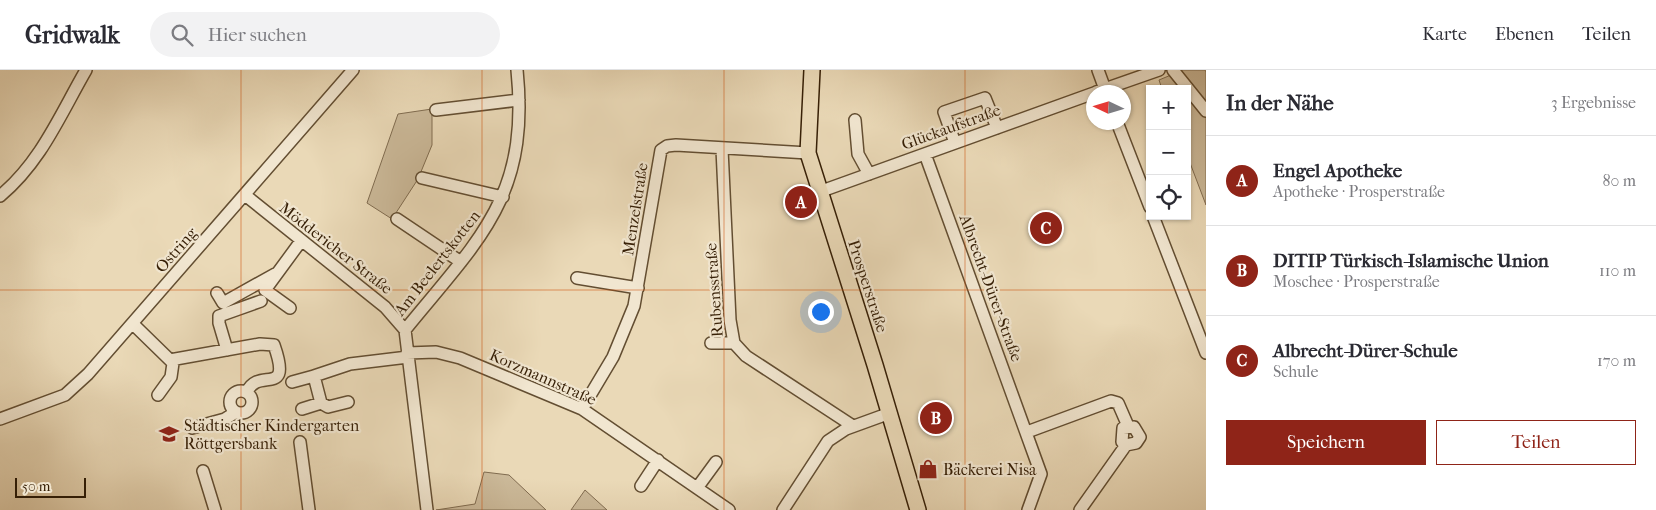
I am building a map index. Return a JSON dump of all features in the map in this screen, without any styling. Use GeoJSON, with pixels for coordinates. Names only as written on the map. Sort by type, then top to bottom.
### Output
{"type":"FeatureCollection","features":[{"type":"Feature","properties":{"kind":"main road","name":"Prosperstraße"},"geometry":{"type":"LineString","coordinates":[[808,70],[808,153],[890,413],[918,510]]}},
{"type":"Feature","properties":{"kind":"street","name":"Ostring"},"geometry":{"type":"LineString","coordinates":[[0,419],[65,395],[88,374],[353,70]]}},
{"type":"Feature","properties":{"kind":"street","name":"Am Beelertskotten"},"geometry":{"type":"LineString","coordinates":[[405,330],[488,228],[503,197],[516,152],[520,130],[517,70]]}},
{"type":"Feature","properties":{"kind":"street"},"geometry":{"type":"LineString","coordinates":[[1098,70],[1099,85]]}},
{"type":"Feature","properties":{"kind":"street","name":"Glückaufstraße"},"geometry":{"type":"LineString","coordinates":[[1119,85],[1159,70]]}},
{"type":"Feature","properties":{"kind":"street"},"geometry":{"type":"LineString","coordinates":[[1173,70],[1206,111]]}},
{"type":"Feature","properties":{"kind":"street"},"geometry":{"type":"LineString","coordinates":[[0,196],[28,169],[42,150],[82,71]]}},
{"type":"Feature","properties":{"kind":"street","name":"Glückaufstraße"},"geometry":{"type":"LineString","coordinates":[[819,192],[1086,97]]}},
{"type":"Feature","properties":{"kind":"street"},"geometry":{"type":"LineString","coordinates":[[955,143],[944,112],[985,98],[997,128]]}},
{"type":"Feature","properties":{"kind":"street"},"geometry":{"type":"LineString","coordinates":[[436,110],[518,100]]}},
{"type":"Feature","properties":{"kind":"street"},"geometry":{"type":"LineString","coordinates":[[855,120],[858,154],[869,174]]}},
{"type":"Feature","properties":{"kind":"street"},"geometry":{"type":"LineString","coordinates":[[1120,130],[1146,197]]}},
{"type":"Feature","properties":{"kind":"street","name":"Menzelstraße"},"geometry":{"type":"LineString","coordinates":[[582,409],[613,357],[634,306],[661,150],[667,146],[676,145],[808,153]]}},
{"type":"Feature","properties":{"kind":"street","name":"Rubensstraße"},"geometry":{"type":"LineString","coordinates":[[722,149],[730,320],[734,343],[751,359],[853,426]]}},
{"type":"Feature","properties":{"kind":"street","name":"Albrecht-Dürer-Straße"},"geometry":{"type":"LineString","coordinates":[[925,154],[1041,474],[1028,510]]}},
{"type":"Feature","properties":{"kind":"street"},"geometry":{"type":"LineString","coordinates":[[422,178],[503,197]]}},
{"type":"Feature","properties":{"kind":"street","name":"Möddericher Straße"},"geometry":{"type":"LineString","coordinates":[[245,195],[385,307],[405,330]]}},
{"type":"Feature","properties":{"kind":"street"},"geometry":{"type":"LineString","coordinates":[[397,219],[461,262]]}},
{"type":"Feature","properties":{"kind":"street"},"geometry":{"type":"LineString","coordinates":[[1155,220],[1206,352]]}},
{"type":"Feature","properties":{"kind":"street"},"geometry":{"type":"LineString","coordinates":[[290,308],[265,290],[301,241]]}},
{"type":"Feature","properties":{"kind":"street"},"geometry":{"type":"LineString","coordinates":[[217,293],[224,303],[278,272]]}},
{"type":"Feature","properties":{"kind":"street"},"geometry":{"type":"LineString","coordinates":[[577,278],[638,288]]}},
{"type":"Feature","properties":{"kind":"street"},"geometry":{"type":"LineString","coordinates":[[240,280],[246,290]]}},
{"type":"Feature","properties":{"kind":"street"},"geometry":{"type":"LineString","coordinates":[[227,350],[219,323],[219,316],[261,301]]}},
{"type":"Feature","properties":{"kind":"street"},"geometry":{"type":"LineString","coordinates":[[133,324],[172,361]]}},
{"type":"Feature","properties":{"kind":"street"},"geometry":{"type":"LineString","coordinates":[[405,330],[427,510]]}},
{"type":"Feature","properties":{"kind":"street"},"geometry":{"type":"LineString","coordinates":[[172,361],[270,343],[274,344],[281,367],[280,373],[272,379],[254,384],[246,392],[240,391],[234,394],[231,406],[236,412],[226,419],[192,428]]}},
{"type":"Feature","properties":{"kind":"street"},"geometry":{"type":"LineString","coordinates":[[711,344],[734,343]]}},
{"type":"Feature","properties":{"kind":"street","name":"Korzmannstraße"},"geometry":{"type":"LineString","coordinates":[[407,355],[436,352],[460,358],[582,409],[729,510]]}},
{"type":"Feature","properties":{"kind":"street"},"geometry":{"type":"LineString","coordinates":[[292,382],[350,364],[407,355]]}},
{"type":"Feature","properties":{"kind":"street"},"geometry":{"type":"LineString","coordinates":[[158,395],[171,377],[172,361]]}},
{"type":"Feature","properties":{"kind":"street"},"geometry":{"type":"LineString","coordinates":[[314,376],[321,403],[328,407],[348,402]]}},
{"type":"Feature","properties":{"kind":"street"},"geometry":{"type":"LineString","coordinates":[[1027,432],[1110,401],[1118,403],[1128,426],[1134,427],[1140,437],[1136,443],[1126,445],[1080,510]]}},
{"type":"Feature","properties":{"kind":"street"},"geometry":{"type":"LineString","coordinates":[[302,409],[321,403]]}},
{"type":"Feature","properties":{"kind":"street"},"geometry":{"type":"LineString","coordinates":[[783,510],[828,442],[853,426],[890,413]]}},
{"type":"Feature","properties":{"kind":"street"},"geometry":{"type":"LineString","coordinates":[[300,442],[308,509]]}},
{"type":"Feature","properties":{"kind":"street"},"geometry":{"type":"LineString","coordinates":[[641,486],[658,460]]}},
{"type":"Feature","properties":{"kind":"street"},"geometry":{"type":"LineString","coordinates":[[697,488],[716,462]]}},
{"type":"Feature","properties":{"kind":"street"},"geometry":{"type":"LineString","coordinates":[[204,471],[216,510]]}},
{"type":"Feature","properties":{"kind":"shaded area"},"geometry":{"type":"Polygon","coordinates":[[[1183,70],[1205,70],[1206,72],[1206,205],[1191,166],[1191,85],[1161,85],[1159,80],[1183,70]]]}},
{"type":"Feature","properties":{"kind":"shaded area"},"geometry":{"type":"Polygon","coordinates":[[[432,109],[432,145],[418,179],[392,219],[367,203],[398,114],[432,109]]]}},
{"type":"Feature","properties":{"kind":"shaded area"},"geometry":{"type":"Polygon","coordinates":[[[484,472],[509,475],[546,510],[436,510],[475,504],[484,472]]]}},
{"type":"Feature","properties":{"kind":"shaded area"},"geometry":{"type":"Polygon","coordinates":[[[585,490],[607,510],[571,510],[585,490]]]}},
{"type":"Feature","properties":{"kind":"place","name":"Engel Apotheke"},"geometry":{"type":"Point","coordinates":[801,202]}},
{"type":"Feature","properties":{"kind":"place","name":"Albrecht-Dürer-Schule"},"geometry":{"type":"Point","coordinates":[1046,228]}},
{"type":"Feature","properties":{"kind":"place","name":"DITIP Türkisch-Islamische Union"},"geometry":{"type":"Point","coordinates":[936,418]}},
{"type":"Feature","properties":{"kind":"place","name":"Städtischer Kindergarten Röttgersbank"},"geometry":{"type":"Point","coordinates":[169,434]}},
{"type":"Feature","properties":{"kind":"place","name":"Bäckerei Nisa"},"geometry":{"type":"Point","coordinates":[928,469]}}]}
